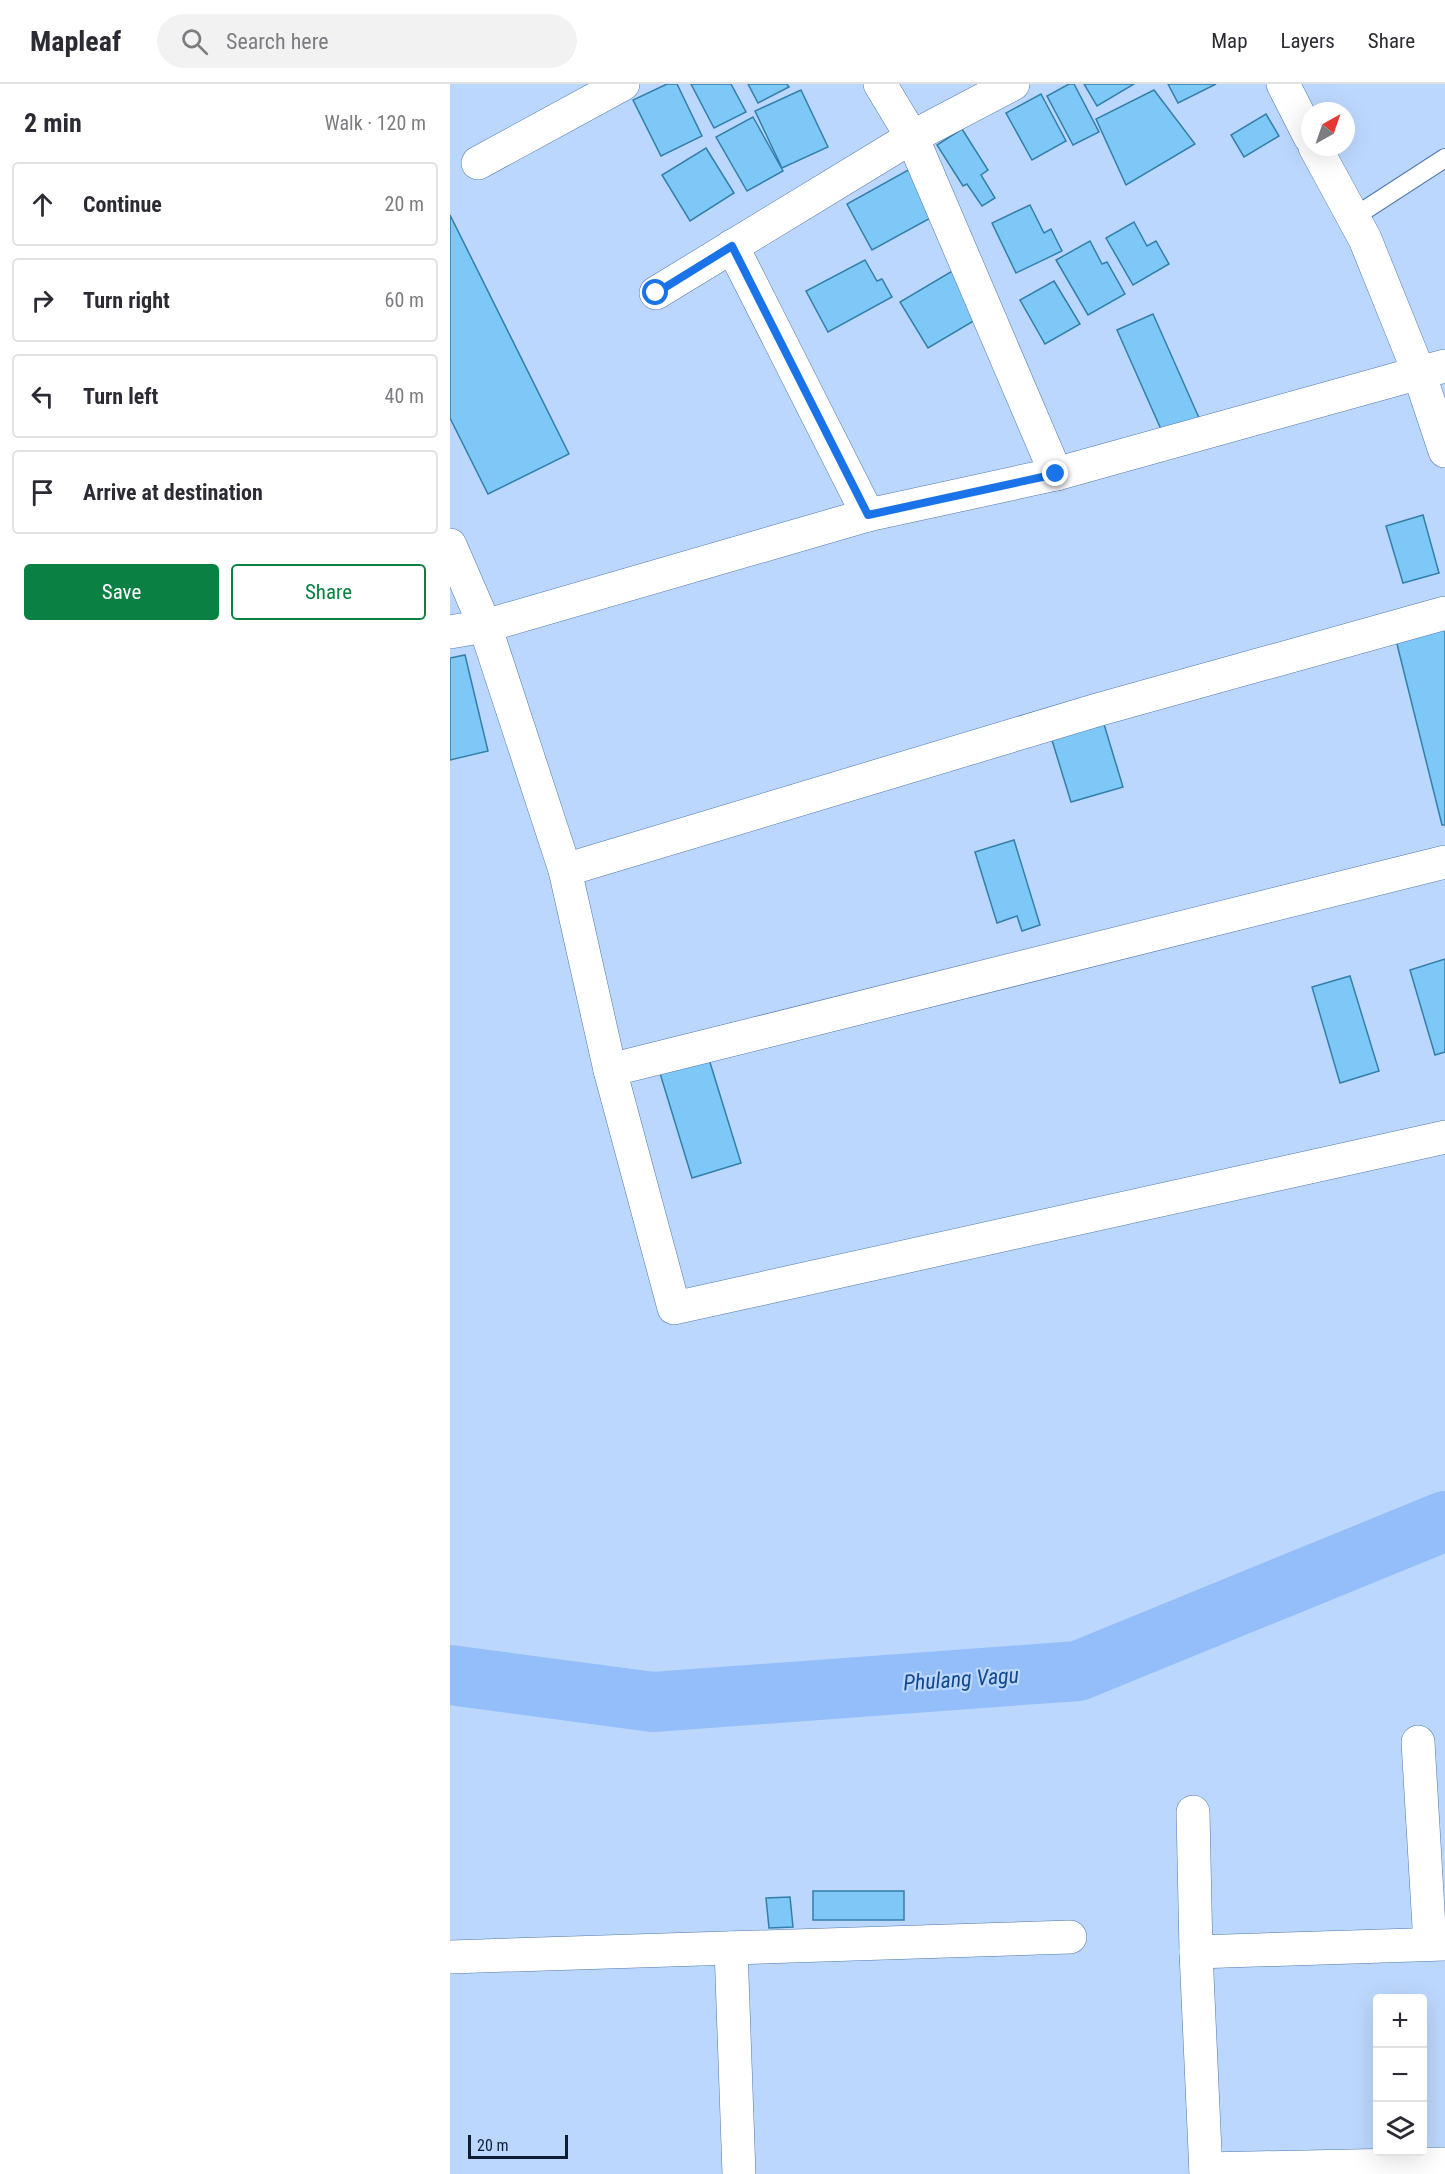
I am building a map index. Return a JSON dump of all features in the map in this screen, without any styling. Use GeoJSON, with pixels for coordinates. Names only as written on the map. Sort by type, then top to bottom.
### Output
{"type":"FeatureCollection","features":[{"type":"Feature","properties":{"kind":"street"},"geometry":{"type":"LineString","coordinates":[[478,163],[623,84]]}},
{"type":"Feature","properties":{"kind":"street"},"geometry":{"type":"LineString","coordinates":[[880,84],[912,137],[1056,474]]}},
{"type":"Feature","properties":{"kind":"street"},"geometry":{"type":"LineString","coordinates":[[656,293],[912,137],[1013,84]]}},
{"type":"Feature","properties":{"kind":"street"},"geometry":{"type":"LineString","coordinates":[[1283,84],[1301,119]]}},
{"type":"Feature","properties":{"kind":"street"},"geometry":{"type":"LineString","coordinates":[[1320,156],[1365,238],[1432,370],[1445,451]]}},
{"type":"Feature","properties":{"kind":"street"},"geometry":{"type":"LineString","coordinates":[[732,246],[868,515]]}},
{"type":"Feature","properties":{"kind":"street"},"geometry":{"type":"LineString","coordinates":[[450,632],[485,626],[868,515],[1056,474],[1432,370]]}},
{"type":"Feature","properties":{"kind":"street"},"geometry":{"type":"LineString","coordinates":[[450,545],[485,626],[565,870],[610,1070],[674,1308],[1445,1137]]}},
{"type":"Feature","properties":{"kind":"street"},"geometry":{"type":"LineString","coordinates":[[565,870],[1086,713],[1445,613]]}},
{"type":"Feature","properties":{"kind":"street"},"geometry":{"type":"LineString","coordinates":[[610,1070],[1445,862]]}},
{"type":"Feature","properties":{"kind":"street"},"geometry":{"type":"LineString","coordinates":[[1196,1952],[1437,1944],[1418,1742]]}},
{"type":"Feature","properties":{"kind":"street"},"geometry":{"type":"LineString","coordinates":[[1193,1812],[1196,1952],[1206,2171],[1431,2168]]}},
{"type":"Feature","properties":{"kind":"street"},"geometry":{"type":"LineString","coordinates":[[450,1957],[1070,1937]]}},
{"type":"Feature","properties":{"kind":"street"},"geometry":{"type":"LineString","coordinates":[[731,1948],[739,2174]]}},
{"type":"Feature","properties":{"kind":"lane"},"geometry":{"type":"LineString","coordinates":[[1354,217],[1445,158]]}},
{"type":"Feature","properties":{"kind":"building"},"geometry":{"type":"Polygon","coordinates":[[[667,84],[677,84],[702,136],[661,156],[633,100],[667,84]]]}},
{"type":"Feature","properties":{"kind":"building"},"geometry":{"type":"Polygon","coordinates":[[[691,84],[731,84],[746,112],[714,128],[691,84]]]}},
{"type":"Feature","properties":{"kind":"building"},"geometry":{"type":"Polygon","coordinates":[[[748,84],[787,84],[789,87],[758,103],[748,84]]]}},
{"type":"Feature","properties":{"kind":"building"},"geometry":{"type":"Polygon","coordinates":[[[1069,84],[1074,84],[1099,132],[1073,145],[1047,96],[1069,84]]]}},
{"type":"Feature","properties":{"kind":"building"},"geometry":{"type":"Polygon","coordinates":[[[1084,84],[1134,84],[1097,106],[1084,84]]]}},
{"type":"Feature","properties":{"kind":"building"},"geometry":{"type":"Polygon","coordinates":[[[1168,84],[1216,84],[1178,103],[1168,84]]]}},
{"type":"Feature","properties":{"kind":"building"},"geometry":{"type":"Polygon","coordinates":[[[801,90],[828,147],[782,168],[755,111],[801,90]]]}},
{"type":"Feature","properties":{"kind":"building"},"geometry":{"type":"Polygon","coordinates":[[[1154,90],[1195,144],[1126,185],[1096,119],[1154,90]]]}},
{"type":"Feature","properties":{"kind":"building"},"geometry":{"type":"Polygon","coordinates":[[[1041,94],[1066,141],[1032,160],[1006,113],[1041,94]]]}},
{"type":"Feature","properties":{"kind":"building"},"geometry":{"type":"Polygon","coordinates":[[[1266,114],[1279,136],[1244,157],[1231,135],[1266,114]]]}},
{"type":"Feature","properties":{"kind":"building"},"geometry":{"type":"Polygon","coordinates":[[[753,117],[783,171],[747,191],[716,137],[753,117]]]}},
{"type":"Feature","properties":{"kind":"building"},"geometry":{"type":"Polygon","coordinates":[[[962,129],[988,170],[981,175],[995,198],[982,206],[967,184],[963,186],[937,145],[962,129]]]}},
{"type":"Feature","properties":{"kind":"building"},"geometry":{"type":"Polygon","coordinates":[[[706,148],[734,193],[690,221],[662,175],[706,148]]]}},
{"type":"Feature","properties":{"kind":"building"},"geometry":{"type":"Polygon","coordinates":[[[910,169],[936,215],[872,250],[847,204],[910,169]]]}},
{"type":"Feature","properties":{"kind":"building"},"geometry":{"type":"Polygon","coordinates":[[[1030,205],[1044,233],[1051,229],[1062,251],[1016,273],[992,223],[1030,205]]]}},
{"type":"Feature","properties":{"kind":"building"},"geometry":{"type":"Polygon","coordinates":[[[450,215],[569,454],[488,494],[450,418],[450,215]]]}},
{"type":"Feature","properties":{"kind":"building"},"geometry":{"type":"Polygon","coordinates":[[[1134,222],[1147,246],[1156,241],[1169,264],[1133,285],[1106,238],[1134,222]]]}},
{"type":"Feature","properties":{"kind":"building"},"geometry":{"type":"Polygon","coordinates":[[[1090,241],[1102,264],[1107,262],[1125,294],[1088,315],[1056,260],[1090,241]]]}},
{"type":"Feature","properties":{"kind":"building"},"geometry":{"type":"Polygon","coordinates":[[[865,260],[877,281],[882,279],[892,297],[828,332],[806,291],[865,260]]]}},
{"type":"Feature","properties":{"kind":"building"},"geometry":{"type":"Polygon","coordinates":[[[954,270],[982,316],[928,348],[900,302],[954,270]]]}},
{"type":"Feature","properties":{"kind":"building"},"geometry":{"type":"Polygon","coordinates":[[[1054,281],[1080,324],[1045,344],[1020,300],[1054,281]]]}},
{"type":"Feature","properties":{"kind":"building"},"geometry":{"type":"Polygon","coordinates":[[[1153,314],[1200,420],[1164,436],[1117,330],[1153,314]]]}},
{"type":"Feature","properties":{"kind":"building"},"geometry":{"type":"Polygon","coordinates":[[[1423,515],[1439,573],[1403,583],[1386,526],[1423,515]]]}},
{"type":"Feature","properties":{"kind":"building"},"geometry":{"type":"Polygon","coordinates":[[[1445,624],[1445,825],[1442,825],[1395,636],[1445,624]]]}},
{"type":"Feature","properties":{"kind":"building"},"geometry":{"type":"Polygon","coordinates":[[[465,655],[488,751],[450,760],[450,658],[465,655]]]}},
{"type":"Feature","properties":{"kind":"building"},"geometry":{"type":"Polygon","coordinates":[[[1103,721],[1123,787],[1071,802],[1051,737],[1103,721]]]}},
{"type":"Feature","properties":{"kind":"building"},"geometry":{"type":"Polygon","coordinates":[[[1014,840],[1040,925],[1022,931],[1017,916],[997,923],[975,852],[1014,840]]]}},
{"type":"Feature","properties":{"kind":"building"},"geometry":{"type":"Polygon","coordinates":[[[1445,959],[1445,1052],[1435,1055],[1410,970],[1445,959]]]}},
{"type":"Feature","properties":{"kind":"building"},"geometry":{"type":"Polygon","coordinates":[[[1350,976],[1379,1071],[1340,1083],[1312,987],[1350,976]]]}},
{"type":"Feature","properties":{"kind":"building"},"geometry":{"type":"Polygon","coordinates":[[[708,1056],[741,1163],[692,1178],[659,1070],[708,1056]]]}},
{"type":"Feature","properties":{"kind":"building"},"geometry":{"type":"Polygon","coordinates":[[[813,1891],[904,1891],[904,1920],[813,1920],[813,1891]]]}},
{"type":"Feature","properties":{"kind":"building"},"geometry":{"type":"Polygon","coordinates":[[[790,1897],[793,1927],[769,1928],[766,1898],[790,1897]]]}},
{"type":"Feature","properties":{"kind":"waterway","name":"Phulang Vagu"},"geometry":{"type":"LineString","coordinates":[[450,1675],[653,1702],[1078,1671],[1445,1521]]}},
{"type":"Feature","properties":{"kind":"route"},"geometry":{"type":"LineString","coordinates":[[656,293],[732,246],[868,515],[1056,474]]}}]}
